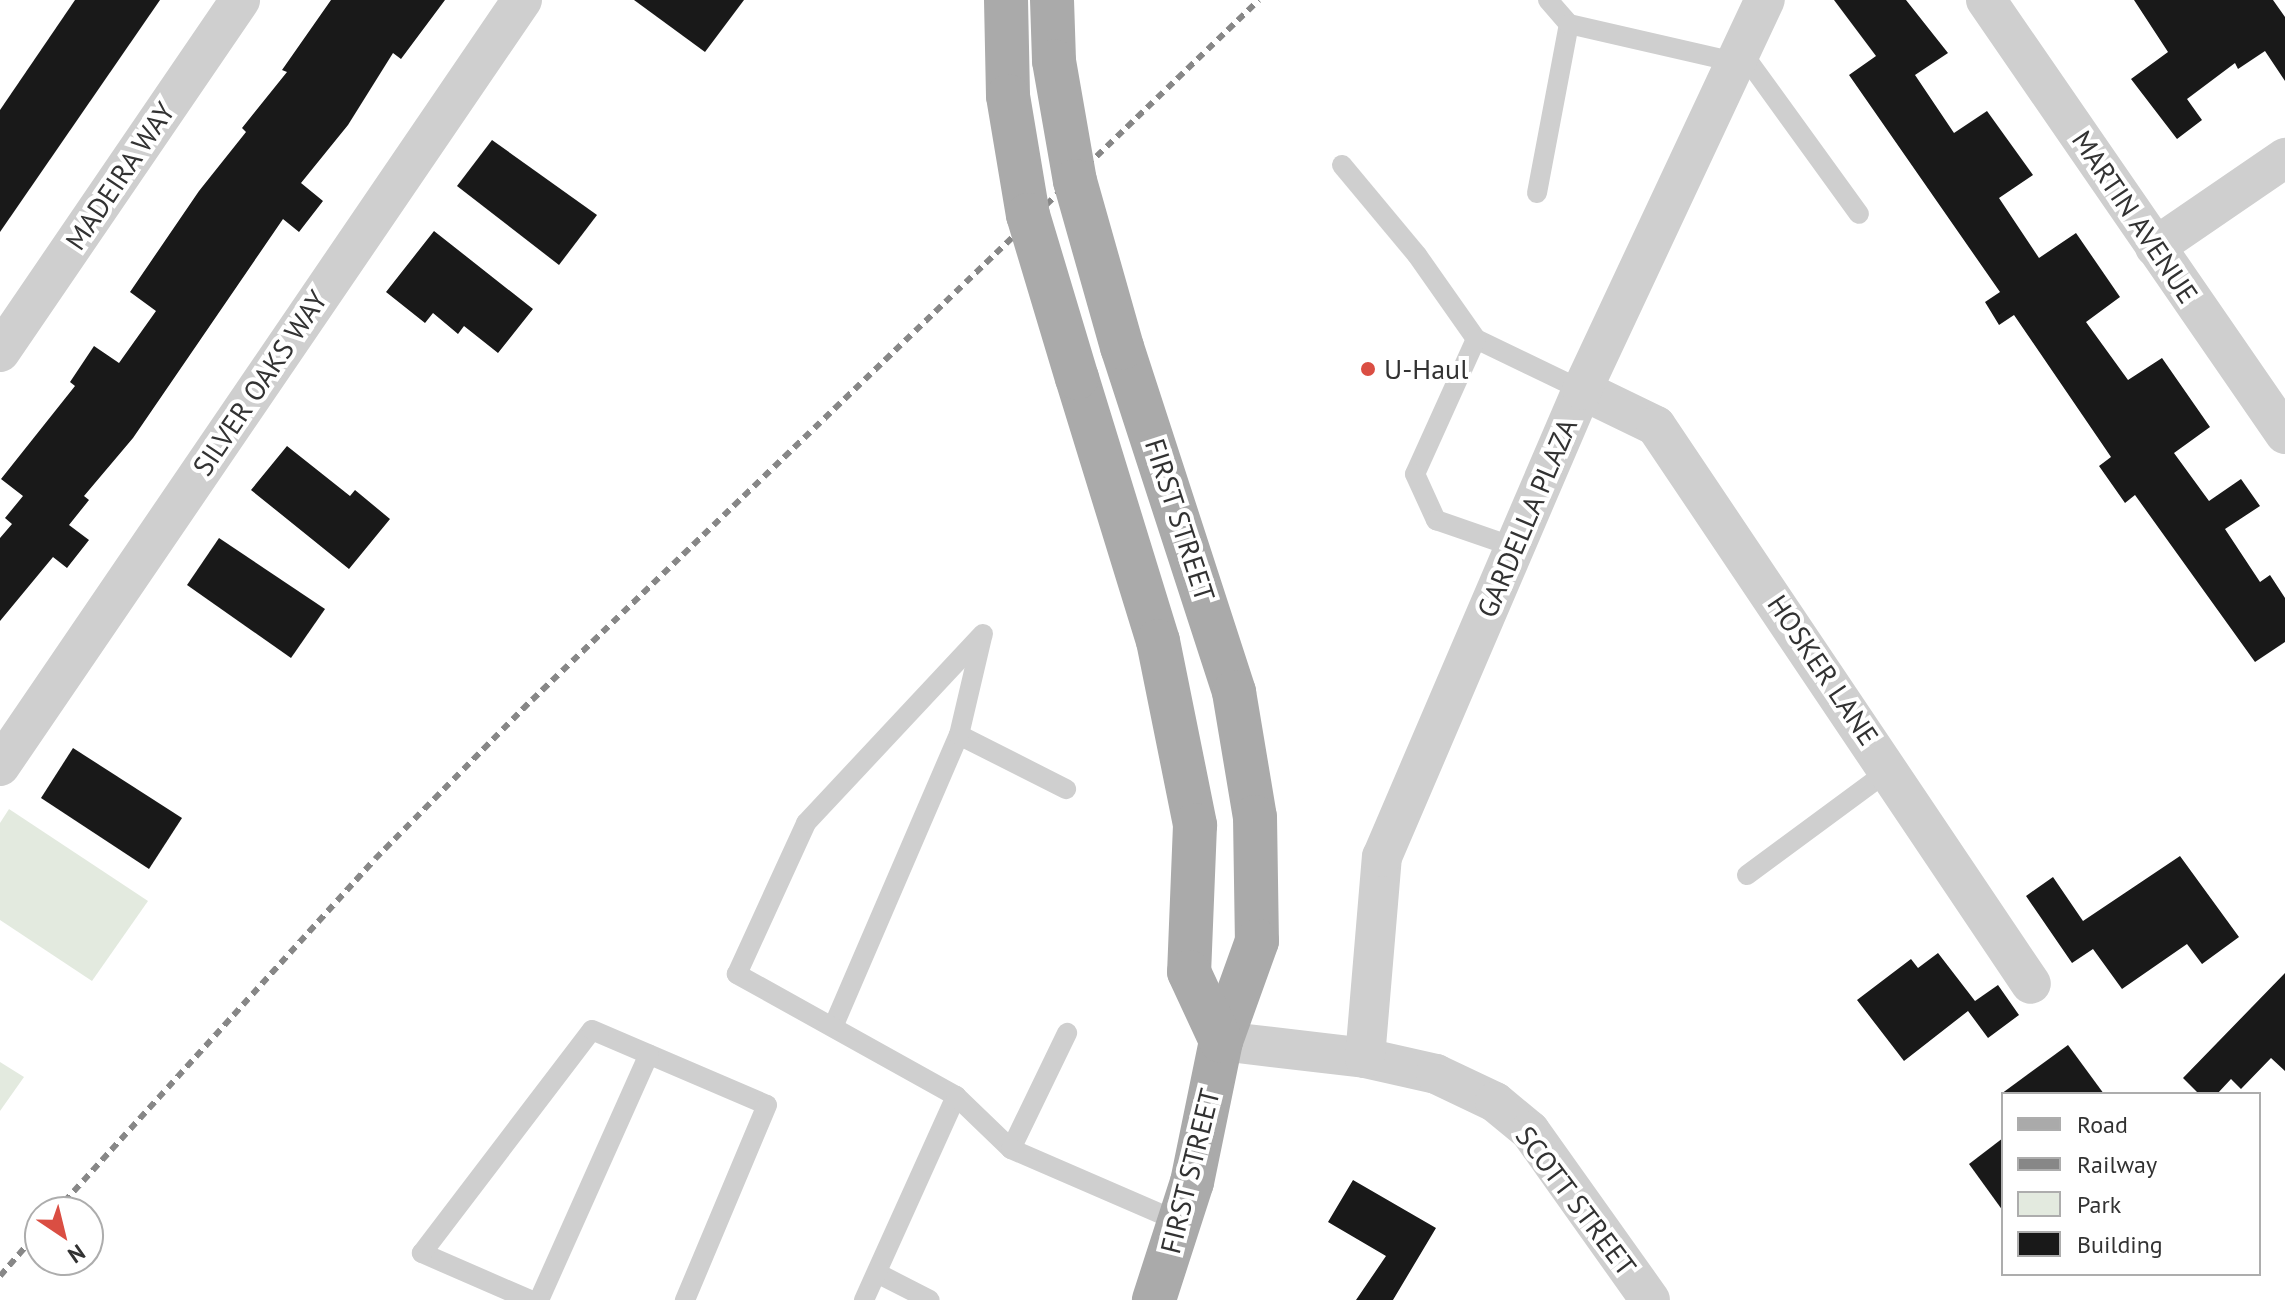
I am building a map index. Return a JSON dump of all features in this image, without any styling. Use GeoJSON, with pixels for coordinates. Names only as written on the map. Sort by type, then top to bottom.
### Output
{"type":"FeatureCollection","features":[{"type":"Feature","properties":{"kind":"main road","name":"FIRST STREET"},"geometry":{"type":"LineString","coordinates":[[1006,0],[1008,96],[1028,215],[1158,641],[1195,825],[1189,972],[1221,1041]]}},
{"type":"Feature","properties":{"kind":"main road","name":"FIRST STREET"},"geometry":{"type":"LineString","coordinates":[[1052,0],[1054,61],[1075,181],[1122,347],[1234,692],[1255,817],[1257,941],[1221,1041],[1180,1222],[1154,1300]]}},
{"type":"Feature","properties":{"kind":"street","name":"MADEIRA WAY"},"geometry":{"type":"LineString","coordinates":[[0,352],[240,0]]}},
{"type":"Feature","properties":{"kind":"street","name":"SILVER OAKS WAY"},"geometry":{"type":"LineString","coordinates":[[0,766],[522,0]]}},
{"type":"Feature","properties":{"kind":"street","name":"GARDELLA PLAZA"},"geometry":{"type":"LineString","coordinates":[[1365,1058],[1382,857],[1582,390],[1765,0]]}},
{"type":"Feature","properties":{"kind":"street","name":"MARTIN AVENUE"},"geometry":{"type":"LineString","coordinates":[[1986,0],[2285,434]]}},
{"type":"Feature","properties":{"kind":"street"},"geometry":{"type":"LineString","coordinates":[[2155,247],[2285,158]]}},
{"type":"Feature","properties":{"kind":"street","name":"HOSKER LANE"},"geometry":{"type":"LineString","coordinates":[[1582,390],[1656,426],[1891,769],[2031,984]]}},
{"type":"Feature","properties":{"kind":"street","name":"SCOTT STREET"},"geometry":{"type":"LineString","coordinates":[[1221,1041],[1365,1058],[1436,1074],[1495,1102],[1530,1131],[1650,1300]]}},
{"type":"Feature","properties":{"kind":"lane"},"geometry":{"type":"LineString","coordinates":[[1548,0],[1569,24],[1738,56],[1859,214]]}},
{"type":"Feature","properties":{"kind":"lane"},"geometry":{"type":"LineString","coordinates":[[1537,193],[1569,24]]}},
{"type":"Feature","properties":{"kind":"lane"},"geometry":{"type":"LineString","coordinates":[[1342,165],[1417,255],[1476,339],[1582,390]]}},
{"type":"Feature","properties":{"kind":"lane"},"geometry":{"type":"LineString","coordinates":[[1476,339],[1415,474],[1436,520],[1514,547]]}},
{"type":"Feature","properties":{"kind":"lane"},"geometry":{"type":"LineString","coordinates":[[833,1027],[959,735],[983,634],[806,823],[737,974],[956,1096],[1011,1149],[1180,1222]]}},
{"type":"Feature","properties":{"kind":"lane"},"geometry":{"type":"LineString","coordinates":[[959,735],[1066,789]]}},
{"type":"Feature","properties":{"kind":"lane"},"geometry":{"type":"LineString","coordinates":[[1747,875],[1891,769]]}},
{"type":"Feature","properties":{"kind":"lane"},"geometry":{"type":"LineString","coordinates":[[530,1300],[422,1253],[592,1030],[767,1105],[685,1300]]}},
{"type":"Feature","properties":{"kind":"lane"},"geometry":{"type":"LineString","coordinates":[[1011,1149],[1067,1033]]}},
{"type":"Feature","properties":{"kind":"lane"},"geometry":{"type":"LineString","coordinates":[[539,1300],[649,1054]]}},
{"type":"Feature","properties":{"kind":"lane"},"geometry":{"type":"LineString","coordinates":[[864,1300],[956,1096]]}},
{"type":"Feature","properties":{"kind":"lane"},"geometry":{"type":"LineString","coordinates":[[877,1273],[930,1300]]}},
{"type":"Feature","properties":{"kind":"green space"},"geometry":{"type":"Polygon","coordinates":[[[9,809],[148,901],[92,981],[0,920],[0,823],[9,809]]]}},
{"type":"Feature","properties":{"kind":"green space"},"geometry":{"type":"Polygon","coordinates":[[[0,1062],[24,1077],[0,1111],[0,1062]]]}},
{"type":"Feature","properties":{"kind":"building"},"geometry":{"type":"Polygon","coordinates":[[[75,0],[160,0],[0,232],[0,110],[75,0]]]}},
{"type":"Feature","properties":{"kind":"building"},"geometry":{"type":"Polygon","coordinates":[[[331,0],[445,0],[401,59],[393,53],[348,125],[301,183],[323,201],[299,232],[283,219],[133,438],[84,496],[89,500],[69,525],[89,540],[67,568],[53,557],[0,621],[0,538],[12,524],[5,518],[23,496],[1,479],[75,386],[70,382],[94,346],[119,363],[156,311],[130,292],[199,191],[246,132],[242,128],[287,72],[282,70],[331,0]]]}},
{"type":"Feature","properties":{"kind":"building"},"geometry":{"type":"Polygon","coordinates":[[[634,0],[744,0],[705,52],[634,0]]]}},
{"type":"Feature","properties":{"kind":"building"},"geometry":{"type":"Polygon","coordinates":[[[1834,0],[1906,0],[1948,53],[1915,75],[1954,133],[1987,111],[2033,175],[1999,198],[2039,258],[2076,233],[2120,297],[2086,322],[2128,380],[2162,358],[2210,427],[2174,453],[2209,501],[2241,479],[2260,506],[2225,529],[2260,582],[2270,575],[2285,598],[2285,642],[2255,662],[2135,495],[2125,503],[2099,466],[2111,457],[2014,315],[1999,325],[1985,302],[2000,292],[1849,75],[1876,56],[1834,0]]]}},
{"type":"Feature","properties":{"kind":"building"},"geometry":{"type":"Polygon","coordinates":[[[2134,0],[2273,0],[2285,17],[2285,81],[2265,51],[2238,69],[2235,63],[2187,99],[2202,120],[2177,139],[2131,79],[2168,52],[2134,0]]]}},
{"type":"Feature","properties":{"kind":"building"},"geometry":{"type":"Polygon","coordinates":[[[492,140],[597,215],[559,265],[457,186],[492,140]]]}},
{"type":"Feature","properties":{"kind":"building"},"geometry":{"type":"Polygon","coordinates":[[[434,231],[533,309],[498,353],[464,326],[458,334],[433,313],[425,323],[386,292],[434,231]]]}},
{"type":"Feature","properties":{"kind":"building"},"geometry":{"type":"Polygon","coordinates":[[[287,446],[350,496],[355,490],[390,519],[349,569],[251,490],[287,446]]]}},
{"type":"Feature","properties":{"kind":"building"},"geometry":{"type":"Polygon","coordinates":[[[219,538],[325,609],[291,658],[187,585],[219,538]]]}},
{"type":"Feature","properties":{"kind":"building"},"geometry":{"type":"Polygon","coordinates":[[[73,748],[182,818],[149,869],[41,798],[73,748]]]}},
{"type":"Feature","properties":{"kind":"building"},"geometry":{"type":"Polygon","coordinates":[[[2180,856],[2239,937],[2202,964],[2187,944],[2122,989],[2093,949],[2072,963],[2026,896],[2053,877],[2083,921],[2180,856]]]}},
{"type":"Feature","properties":{"kind":"building"},"geometry":{"type":"Polygon","coordinates":[[[1938,953],[1975,1001],[1998,985],[2019,1015],[1988,1038],[1968,1011],[1904,1061],[1857,1000],[1911,959],[1918,968],[1938,953]]]}},
{"type":"Feature","properties":{"kind":"building"},"geometry":{"type":"Polygon","coordinates":[[[2285,973],[2285,1071],[2271,1058],[2241,1089],[2231,1079],[2219,1092],[2197,1092],[2183,1078],[2285,973]]]}},
{"type":"Feature","properties":{"kind":"building"},"geometry":{"type":"Polygon","coordinates":[[[2068,1045],[2103,1092],[2004,1092],[2068,1045]]]}},
{"type":"Feature","properties":{"kind":"building"},"geometry":{"type":"Polygon","coordinates":[[[2001,1140],[2001,1208],[1969,1164],[2001,1140]]]}},
{"type":"Feature","properties":{"kind":"building"},"geometry":{"type":"Polygon","coordinates":[[[1353,1180],[1436,1228],[1393,1300],[1356,1300],[1386,1256],[1328,1222],[1353,1180]]]}},
{"type":"Feature","properties":{"kind":"railway"},"geometry":{"type":"LineString","coordinates":[[70,1196],[375,859],[532,700],[1259,0]]}},
{"type":"Feature","properties":{"kind":"railway"},"geometry":{"type":"LineString","coordinates":[[0,1276],[24,1248]]}},
{"type":"Feature","properties":{"kind":"place","name":"U-Haul"},"geometry":{"type":"Point","coordinates":[1368,369]}}]}
